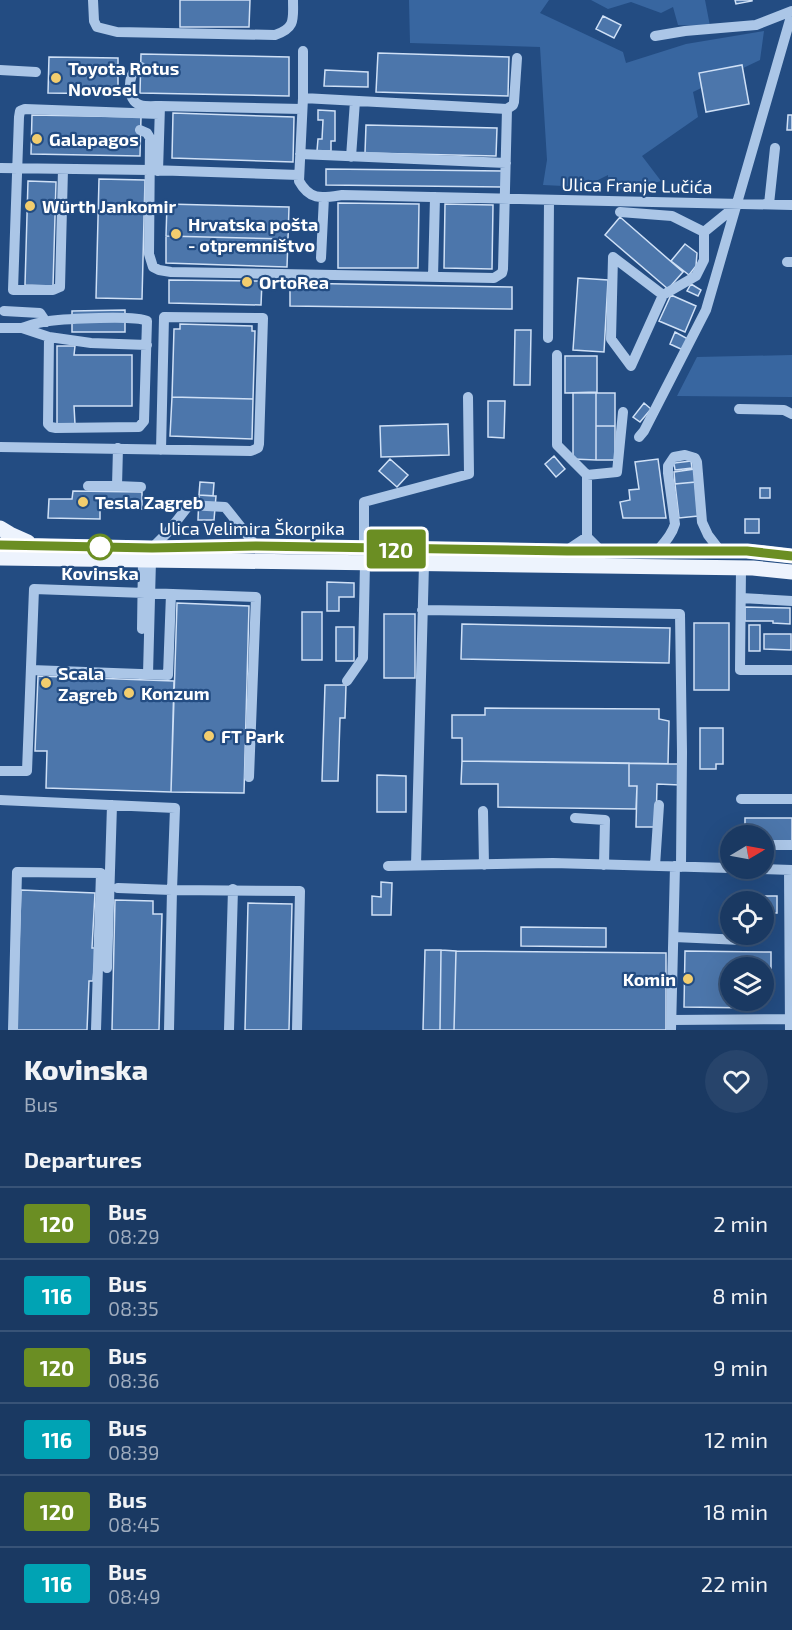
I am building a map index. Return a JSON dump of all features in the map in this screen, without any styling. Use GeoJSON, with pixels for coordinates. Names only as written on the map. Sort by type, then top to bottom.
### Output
{"type":"FeatureCollection","features":[{"type":"Feature","properties":{"kind":"main road"},"geometry":{"type":"LineString","coordinates":[[0,528],[22,540],[43,546]]}},
{"type":"Feature","properties":{"kind":"main road","name":"Ulica Velimira Škorpika"},"geometry":{"type":"LineString","coordinates":[[0,545],[43,546],[149,556],[256,546],[424,564],[741,568],[792,572]]}},
{"type":"Feature","properties":{"kind":"main road","name":"Ulica Velimira Škorpika"},"geometry":{"type":"LineString","coordinates":[[0,558],[364,556],[567,551],[747,551],[792,556]]}},
{"type":"Feature","properties":{"kind":"main road"},"geometry":{"type":"LineString","coordinates":[[0,569],[24,558]]}},
{"type":"Feature","properties":{"kind":"street"},"geometry":{"type":"LineString","coordinates":[[93,0],[94,21],[97,27],[117,32],[275,35],[285,32],[291,26],[294,0]]}},
{"type":"Feature","properties":{"kind":"street"},"geometry":{"type":"LineString","coordinates":[[655,36],[684,31],[756,26],[792,12]]}},
{"type":"Feature","properties":{"kind":"street","name":"Ulica Franje Lučića"},"geometry":{"type":"LineString","coordinates":[[736,204],[792,12]]}},
{"type":"Feature","properties":{"kind":"street"},"geometry":{"type":"LineString","coordinates":[[303,51],[299,181],[307,192],[315,197],[324,197],[321,258]]}},
{"type":"Feature","properties":{"kind":"street"},"geometry":{"type":"LineString","coordinates":[[63,169],[60,288],[13,290],[20,111],[25,109],[159,110],[355,101],[507,109],[514,102],[517,58]]}},
{"type":"Feature","properties":{"kind":"street"},"geometry":{"type":"LineString","coordinates":[[141,67],[134,69],[131,74],[131,95],[139,105],[159,110]]}},
{"type":"Feature","properties":{"kind":"street"},"geometry":{"type":"LineString","coordinates":[[0,70],[36,72]]}},
{"type":"Feature","properties":{"kind":"street"},"geometry":{"type":"LineString","coordinates":[[351,156],[355,101]]}},
{"type":"Feature","properties":{"kind":"street"},"geometry":{"type":"LineString","coordinates":[[159,110],[149,254],[153,267],[171,272],[494,278],[502,273],[507,109]]}},
{"type":"Feature","properties":{"kind":"street"},"geometry":{"type":"LineString","coordinates":[[140,130],[147,133],[150,138],[154,171]]}},
{"type":"Feature","properties":{"kind":"street"},"geometry":{"type":"LineString","coordinates":[[770,204],[775,148]]}},
{"type":"Feature","properties":{"kind":"street"},"geometry":{"type":"LineString","coordinates":[[300,154],[506,163]]}},
{"type":"Feature","properties":{"kind":"street"},"geometry":{"type":"LineString","coordinates":[[0,168],[299,175]]}},
{"type":"Feature","properties":{"kind":"street","name":"Ulica Franje Lučića"},"geometry":{"type":"LineString","coordinates":[[324,197],[342,195],[792,205]]}},
{"type":"Feature","properties":{"kind":"street"},"geometry":{"type":"LineString","coordinates":[[433,277],[435,197]]}},
{"type":"Feature","properties":{"kind":"street"},"geometry":{"type":"LineString","coordinates":[[548,338],[549,200]]}},
{"type":"Feature","properties":{"kind":"street"},"geometry":{"type":"LineString","coordinates":[[672,202],[672,216]]}},
{"type":"Feature","properties":{"kind":"street"},"geometry":{"type":"LineString","coordinates":[[663,295],[614,257],[611,339],[631,366],[663,295],[696,276],[704,260],[704,232],[736,204]]}},
{"type":"Feature","properties":{"kind":"street"},"geometry":{"type":"LineString","coordinates":[[639,437],[706,310],[736,204]]}},
{"type":"Feature","properties":{"kind":"street"},"geometry":{"type":"LineString","coordinates":[[620,212],[672,216],[704,232]]}},
{"type":"Feature","properties":{"kind":"street"},"geometry":{"type":"LineString","coordinates":[[4,311],[40,313],[46,322]]}},
{"type":"Feature","properties":{"kind":"street"},"geometry":{"type":"LineString","coordinates":[[0,447],[117,448],[161,450],[251,451],[258,448],[263,318],[164,317],[161,450]]}},
{"type":"Feature","properties":{"kind":"street"},"geometry":{"type":"LineString","coordinates":[[0,328],[22,328],[46,322],[72,320],[144,319],[147,321],[144,422],[139,427],[56,429],[51,427],[48,424],[49,337]]}},
{"type":"Feature","properties":{"kind":"street"},"geometry":{"type":"LineString","coordinates":[[22,328],[49,337],[90,343],[147,345]]}},
{"type":"Feature","properties":{"kind":"street"},"geometry":{"type":"LineString","coordinates":[[558,355],[557,445],[587,475],[587,537],[601,551]]}},
{"type":"Feature","properties":{"kind":"street"},"geometry":{"type":"LineString","coordinates":[[347,681],[363,658],[364,502],[469,474],[468,397]]}},
{"type":"Feature","properties":{"kind":"street"},"geometry":{"type":"LineString","coordinates":[[739,409],[784,410],[792,414]]}},
{"type":"Feature","properties":{"kind":"street"},"geometry":{"type":"LineString","coordinates":[[587,475],[617,472],[623,412]]}},
{"type":"Feature","properties":{"kind":"street"},"geometry":{"type":"LineString","coordinates":[[117,448],[117,486]]}},
{"type":"Feature","properties":{"kind":"street"},"geometry":{"type":"LineString","coordinates":[[657,551],[675,524],[668,466],[674,457],[685,455],[695,458],[697,462],[702,522],[708,535],[721,552]]}},
{"type":"Feature","properties":{"kind":"street"},"geometry":{"type":"LineString","coordinates":[[88,486],[141,487]]}},
{"type":"Feature","properties":{"kind":"street"},"geometry":{"type":"LineString","coordinates":[[145,674],[149,556],[189,505],[225,507],[256,546]]}},
{"type":"Feature","properties":{"kind":"street"},"geometry":{"type":"LineString","coordinates":[[567,551],[587,537]]}},
{"type":"Feature","properties":{"kind":"street"},"geometry":{"type":"LineString","coordinates":[[416,865],[424,564]]}},
{"type":"Feature","properties":{"kind":"street"},"geometry":{"type":"LineString","coordinates":[[741,568],[741,670],[792,670]]}},
{"type":"Feature","properties":{"kind":"street"},"geometry":{"type":"LineString","coordinates":[[0,771],[27,771],[34,589],[256,597],[249,777]]}},
{"type":"Feature","properties":{"kind":"street"},"geometry":{"type":"LineString","coordinates":[[31,670],[168,675],[171,594]]}},
{"type":"Feature","properties":{"kind":"street"},"geometry":{"type":"LineString","coordinates":[[741,598],[792,601]]}},
{"type":"Feature","properties":{"kind":"street"},"geometry":{"type":"LineString","coordinates":[[422,610],[680,614],[678,866],[672,1025],[790,1025],[790,870],[774,870]]}},
{"type":"Feature","properties":{"kind":"street"},"geometry":{"type":"LineString","coordinates":[[741,799],[792,799]]}},
{"type":"Feature","properties":{"kind":"street"},"geometry":{"type":"LineString","coordinates":[[0,800],[175,808],[169,1030]]}},
{"type":"Feature","properties":{"kind":"street"},"geometry":{"type":"LineString","coordinates":[[107,968],[112,805]]}},
{"type":"Feature","properties":{"kind":"street"},"geometry":{"type":"LineString","coordinates":[[655,866],[658,806]]}},
{"type":"Feature","properties":{"kind":"street"},"geometry":{"type":"LineString","coordinates":[[483,811],[484,865]]}},
{"type":"Feature","properties":{"kind":"street"},"geometry":{"type":"LineString","coordinates":[[575,818],[605,820],[604,865]]}},
{"type":"Feature","properties":{"kind":"street"},"geometry":{"type":"LineString","coordinates":[[774,845],[792,845]]}},
{"type":"Feature","properties":{"kind":"street"},"geometry":{"type":"LineString","coordinates":[[388,866],[553,863],[720,868]]}},
{"type":"Feature","properties":{"kind":"street"},"geometry":{"type":"LineString","coordinates":[[13,1030],[17,872],[101,873],[96,1030]]}},
{"type":"Feature","properties":{"kind":"street"},"geometry":{"type":"LineString","coordinates":[[118,888],[300,891],[297,1030]]}},
{"type":"Feature","properties":{"kind":"street"},"geometry":{"type":"LineString","coordinates":[[229,1030],[233,889]]}},
{"type":"Feature","properties":{"kind":"street"},"geometry":{"type":"LineString","coordinates":[[674,937],[720,939]]}},
{"type":"Feature","properties":{"kind":"shaded area"},"geometry":{"type":"Polygon","coordinates":[[[409,0],[549,0],[540,13],[623,52],[626,63],[686,44],[764,31],[760,60],[693,92],[698,117],[642,156],[661,181],[627,191],[608,186],[608,175],[584,187],[543,185],[547,160],[540,47],[410,43],[409,0]]]}},
{"type":"Feature","properties":{"kind":"shaded area"},"geometry":{"type":"Polygon","coordinates":[[[591,0],[705,0],[710,26],[678,25],[673,7],[661,13],[631,2],[608,9],[591,0]]]}},
{"type":"Feature","properties":{"kind":"shaded area"},"geometry":{"type":"Polygon","coordinates":[[[792,355],[792,397],[677,396],[697,357],[792,355]]]}},
{"type":"Feature","properties":{"kind":"building"},"geometry":{"type":"Polygon","coordinates":[[[180,0],[250,0],[249,27],[180,27],[180,0]]]}},
{"type":"Feature","properties":{"kind":"building"},"geometry":{"type":"Polygon","coordinates":[[[735,0],[752,0],[752,1],[736,4],[735,0]]]}},
{"type":"Feature","properties":{"kind":"building"},"geometry":{"type":"Polygon","coordinates":[[[603,16],[621,25],[614,38],[596,29],[603,16]]]}},
{"type":"Feature","properties":{"kind":"building"},"geometry":{"type":"Polygon","coordinates":[[[378,53],[509,57],[508,96],[376,92],[378,53]]]}},
{"type":"Feature","properties":{"kind":"building"},"geometry":{"type":"Polygon","coordinates":[[[141,54],[289,57],[289,96],[140,93],[141,54]]]}},
{"type":"Feature","properties":{"kind":"building"},"geometry":{"type":"Polygon","coordinates":[[[49,57],[118,58],[118,94],[48,93],[49,57]]]}},
{"type":"Feature","properties":{"kind":"building"},"geometry":{"type":"Polygon","coordinates":[[[742,65],[749,104],[706,112],[699,73],[742,65]]]}},
{"type":"Feature","properties":{"kind":"building"},"geometry":{"type":"Polygon","coordinates":[[[325,70],[368,72],[368,87],[324,86],[325,70]]]}},
{"type":"Feature","properties":{"kind":"building"},"geometry":{"type":"Polygon","coordinates":[[[318,110],[335,111],[335,141],[331,141],[331,151],[317,151],[318,139],[322,139],[323,120],[318,120],[318,110]]]}},
{"type":"Feature","properties":{"kind":"building"},"geometry":{"type":"Polygon","coordinates":[[[173,113],[294,117],[293,162],[172,158],[173,113]]]}},
{"type":"Feature","properties":{"kind":"building"},"geometry":{"type":"Polygon","coordinates":[[[32,115],[141,117],[140,156],[31,154],[32,115]]]}},
{"type":"Feature","properties":{"kind":"building"},"geometry":{"type":"Polygon","coordinates":[[[788,115],[792,115],[792,130],[787,130],[788,115]]]}},
{"type":"Feature","properties":{"kind":"building"},"geometry":{"type":"Polygon","coordinates":[[[366,125],[497,128],[496,156],[365,153],[366,125]]]}},
{"type":"Feature","properties":{"kind":"building"},"geometry":{"type":"Polygon","coordinates":[[[326,169],[504,171],[503,187],[326,185],[326,169]]]}},
{"type":"Feature","properties":{"kind":"building"},"geometry":{"type":"Polygon","coordinates":[[[99,179],[145,180],[142,299],[96,298],[99,179]]]}},
{"type":"Feature","properties":{"kind":"building"},"geometry":{"type":"Polygon","coordinates":[[[28,181],[56,182],[53,286],[25,285],[28,181]]]}},
{"type":"Feature","properties":{"kind":"building"},"geometry":{"type":"Polygon","coordinates":[[[338,203],[419,204],[418,268],[338,268],[338,203]]]}},
{"type":"Feature","properties":{"kind":"building"},"geometry":{"type":"Polygon","coordinates":[[[167,204],[289,207],[288,239],[166,236],[167,204]]]}},
{"type":"Feature","properties":{"kind":"building"},"geometry":{"type":"Polygon","coordinates":[[[445,204],[493,205],[492,269],[444,268],[445,204]]]}},
{"type":"Feature","properties":{"kind":"building"},"geometry":{"type":"Polygon","coordinates":[[[620,217],[683,272],[668,289],[605,235],[620,217]]]}},
{"type":"Feature","properties":{"kind":"building"},"geometry":{"type":"Polygon","coordinates":[[[166,236],[288,239],[287,267],[166,263],[166,236]]]}},
{"type":"Feature","properties":{"kind":"building"},"geometry":{"type":"Polygon","coordinates":[[[685,244],[697,253],[696,266],[689,275],[671,261],[685,244]]]}},
{"type":"Feature","properties":{"kind":"building"},"geometry":{"type":"Polygon","coordinates":[[[578,278],[608,280],[604,352],[573,350],[578,278]]]}},
{"type":"Feature","properties":{"kind":"building"},"geometry":{"type":"Polygon","coordinates":[[[169,280],[262,281],[261,305],[169,303],[169,280]]]}},
{"type":"Feature","properties":{"kind":"building"},"geometry":{"type":"Polygon","coordinates":[[[290,283],[512,287],[512,309],[290,306],[290,283]]]}},
{"type":"Feature","properties":{"kind":"building"},"geometry":{"type":"Polygon","coordinates":[[[691,284],[701,290],[698,296],[687,291],[691,284]]]}},
{"type":"Feature","properties":{"kind":"building"},"geometry":{"type":"Polygon","coordinates":[[[671,295],[696,306],[685,332],[659,321],[671,295]]]}},
{"type":"Feature","properties":{"kind":"building"},"geometry":{"type":"Polygon","coordinates":[[[125,310],[125,332],[72,332],[72,311],[125,310]]]}},
{"type":"Feature","properties":{"kind":"building"},"geometry":{"type":"Polygon","coordinates":[[[180,324],[252,326],[252,331],[255,331],[253,399],[172,397],[174,329],[180,329],[180,324]]]}},
{"type":"Feature","properties":{"kind":"building"},"geometry":{"type":"Polygon","coordinates":[[[515,330],[531,330],[530,385],[514,385],[515,330]]]}},
{"type":"Feature","properties":{"kind":"building"},"geometry":{"type":"Polygon","coordinates":[[[675,332],[688,339],[683,350],[670,344],[675,332]]]}},
{"type":"Feature","properties":{"kind":"building"},"geometry":{"type":"Polygon","coordinates":[[[57,346],[75,346],[74,355],[132,355],[132,406],[74,406],[75,424],[57,424],[57,346]]]}},
{"type":"Feature","properties":{"kind":"building"},"geometry":{"type":"Polygon","coordinates":[[[565,356],[597,356],[597,392],[565,393],[565,356]]]}},
{"type":"Feature","properties":{"kind":"building"},"geometry":{"type":"Polygon","coordinates":[[[573,393],[596,393],[596,460],[573,459],[573,393]]]}},
{"type":"Feature","properties":{"kind":"building"},"geometry":{"type":"Polygon","coordinates":[[[596,393],[615,393],[615,426],[596,426],[596,393]]]}},
{"type":"Feature","properties":{"kind":"building"},"geometry":{"type":"Polygon","coordinates":[[[172,397],[253,399],[252,439],[170,436],[172,397]]]}},
{"type":"Feature","properties":{"kind":"building"},"geometry":{"type":"Polygon","coordinates":[[[488,401],[505,401],[504,438],[488,437],[488,401]]]}},
{"type":"Feature","properties":{"kind":"building"},"geometry":{"type":"Polygon","coordinates":[[[644,403],[651,409],[640,422],[633,417],[644,403]]]}},
{"type":"Feature","properties":{"kind":"building"},"geometry":{"type":"Polygon","coordinates":[[[448,424],[449,455],[381,457],[380,426],[448,424]]]}},
{"type":"Feature","properties":{"kind":"building"},"geometry":{"type":"Polygon","coordinates":[[[596,426],[615,426],[615,460],[596,460],[596,426]]]}},
{"type":"Feature","properties":{"kind":"building"},"geometry":{"type":"Polygon","coordinates":[[[554,456],[565,469],[556,477],[545,464],[554,456]]]}},
{"type":"Feature","properties":{"kind":"building"},"geometry":{"type":"Polygon","coordinates":[[[390,459],[408,475],[397,487],[379,471],[390,459]]]}},
{"type":"Feature","properties":{"kind":"building"},"geometry":{"type":"Polygon","coordinates":[[[658,459],[666,518],[623,518],[620,502],[630,500],[629,490],[639,489],[635,462],[658,459]]]}},
{"type":"Feature","properties":{"kind":"building"},"geometry":{"type":"Polygon","coordinates":[[[691,461],[692,468],[675,470],[674,463],[691,461]]]}},
{"type":"Feature","properties":{"kind":"building"},"geometry":{"type":"Polygon","coordinates":[[[695,469],[696,482],[675,484],[674,472],[695,469]]]}},
{"type":"Feature","properties":{"kind":"building"},"geometry":{"type":"Polygon","coordinates":[[[200,482],[214,483],[213,496],[199,495],[200,482]]]}},
{"type":"Feature","properties":{"kind":"building"},"geometry":{"type":"Polygon","coordinates":[[[695,482],[698,516],[679,518],[675,484],[695,482]]]}},
{"type":"Feature","properties":{"kind":"building"},"geometry":{"type":"Polygon","coordinates":[[[760,488],[770,488],[770,498],[760,498],[760,488]]]}},
{"type":"Feature","properties":{"kind":"building"},"geometry":{"type":"Polygon","coordinates":[[[73,491],[142,492],[142,509],[100,509],[100,519],[48,518],[49,499],[72,499],[73,491]]]}},
{"type":"Feature","properties":{"kind":"building"},"geometry":{"type":"Polygon","coordinates":[[[199,495],[216,496],[214,520],[198,520],[199,495]]]}},
{"type":"Feature","properties":{"kind":"building"},"geometry":{"type":"Polygon","coordinates":[[[745,519],[759,519],[759,533],[745,533],[745,519]]]}},
{"type":"Feature","properties":{"kind":"building"},"geometry":{"type":"Polygon","coordinates":[[[327,582],[354,583],[354,597],[339,597],[339,611],[327,611],[327,582]]]}},
{"type":"Feature","properties":{"kind":"building","name":"FT Park"},"geometry":{"type":"Polygon","coordinates":[[[177,603],[249,606],[244,793],[171,792],[177,603]]]}},
{"type":"Feature","properties":{"kind":"building"},"geometry":{"type":"Polygon","coordinates":[[[745,607],[790,608],[790,624],[773,623],[773,621],[745,621],[745,607]]]}},
{"type":"Feature","properties":{"kind":"building"},"geometry":{"type":"Polygon","coordinates":[[[302,612],[322,612],[322,660],[302,660],[302,612]]]}},
{"type":"Feature","properties":{"kind":"building"},"geometry":{"type":"Polygon","coordinates":[[[384,614],[415,614],[415,678],[384,678],[384,614]]]}},
{"type":"Feature","properties":{"kind":"building"},"geometry":{"type":"Polygon","coordinates":[[[694,623],[729,623],[729,690],[694,690],[694,623]]]}},
{"type":"Feature","properties":{"kind":"building"},"geometry":{"type":"Polygon","coordinates":[[[462,624],[670,628],[669,663],[461,659],[462,624]]]}},
{"type":"Feature","properties":{"kind":"building"},"geometry":{"type":"Polygon","coordinates":[[[749,625],[760,625],[760,651],[749,651],[749,625]]]}},
{"type":"Feature","properties":{"kind":"building"},"geometry":{"type":"Polygon","coordinates":[[[336,627],[354,627],[354,661],[336,661],[336,627]]]}},
{"type":"Feature","properties":{"kind":"building"},"geometry":{"type":"Polygon","coordinates":[[[764,634],[791,634],[791,650],[764,649],[764,634]]]}},
{"type":"Feature","properties":{"kind":"building","name":"FT Park"},"geometry":{"type":"Polygon","coordinates":[[[38,676],[174,681],[171,792],[46,788],[47,751],[35,751],[38,676]]]}},
{"type":"Feature","properties":{"kind":"building"},"geometry":{"type":"Polygon","coordinates":[[[325,685],[346,685],[345,718],[340,718],[338,781],[322,781],[325,685]]]}},
{"type":"Feature","properties":{"kind":"building"},"geometry":{"type":"Polygon","coordinates":[[[485,708],[659,709],[659,719],[669,721],[668,764],[462,761],[462,738],[452,738],[452,715],[485,715],[485,708]]]}},
{"type":"Feature","properties":{"kind":"building"},"geometry":{"type":"Polygon","coordinates":[[[700,728],[723,728],[723,764],[716,764],[716,769],[700,769],[700,728]]]}},
{"type":"Feature","properties":{"kind":"building"},"geometry":{"type":"Polygon","coordinates":[[[462,761],[629,763],[629,786],[637,786],[636,809],[498,807],[498,784],[461,784],[462,761]]]}},
{"type":"Feature","properties":{"kind":"building"},"geometry":{"type":"Polygon","coordinates":[[[629,763],[681,764],[680,785],[657,784],[656,827],[636,827],[637,786],[629,786],[629,763]]]}},
{"type":"Feature","properties":{"kind":"building"},"geometry":{"type":"Polygon","coordinates":[[[377,775],[406,776],[406,812],[377,812],[377,775]]]}},
{"type":"Feature","properties":{"kind":"building"},"geometry":{"type":"Polygon","coordinates":[[[745,818],[792,818],[792,843],[774,843],[774,825],[745,825],[745,818]]]}},
{"type":"Feature","properties":{"kind":"building"},"geometry":{"type":"Polygon","coordinates":[[[381,882],[392,883],[391,915],[372,915],[372,896],[381,897],[381,882]]]}},
{"type":"Feature","properties":{"kind":"building"},"geometry":{"type":"Polygon","coordinates":[[[21,890],[95,893],[92,948],[96,948],[93,981],[89,981],[87,1030],[16,1030],[21,890]]]}},
{"type":"Feature","properties":{"kind":"building"},"geometry":{"type":"Polygon","coordinates":[[[774,896],[777,896],[777,913],[774,913],[774,896]]]}},
{"type":"Feature","properties":{"kind":"building"},"geometry":{"type":"Polygon","coordinates":[[[115,900],[153,901],[153,914],[162,914],[159,1030],[112,1030],[115,900]]]}},
{"type":"Feature","properties":{"kind":"building"},"geometry":{"type":"Polygon","coordinates":[[[248,903],[292,904],[289,1030],[245,1030],[248,903]]]}},
{"type":"Feature","properties":{"kind":"building"},"geometry":{"type":"Polygon","coordinates":[[[521,927],[606,928],[606,947],[521,946],[521,927]]]}},
{"type":"Feature","properties":{"kind":"building"},"geometry":{"type":"Polygon","coordinates":[[[425,950],[441,950],[440,1030],[423,1030],[425,950]]]}},
{"type":"Feature","properties":{"kind":"building"},"geometry":{"type":"Polygon","coordinates":[[[441,950],[456,951],[454,1030],[440,1030],[441,950]]]}},
{"type":"Feature","properties":{"kind":"building"},"geometry":{"type":"Polygon","coordinates":[[[456,951],[666,953],[666,1030],[454,1030],[456,951]]]}},
{"type":"Feature","properties":{"kind":"building"},"geometry":{"type":"Polygon","coordinates":[[[685,951],[771,952],[771,957],[720,957],[720,1008],[684,1007],[685,951]]]}},
{"type":"Feature","properties":{"kind":"bus line","name":"120"},"geometry":{"type":"LineString","coordinates":[[0,545],[747,551],[792,556]]}},
{"type":"Feature","properties":{"kind":"place","name":"Toyota Rotus Novosel"},"geometry":{"type":"Point","coordinates":[56,78]}},
{"type":"Feature","properties":{"kind":"place","name":"Galapagos"},"geometry":{"type":"Point","coordinates":[37,139]}},
{"type":"Feature","properties":{"kind":"place","name":"Würth Jankomir"},"geometry":{"type":"Point","coordinates":[30,206]}},
{"type":"Feature","properties":{"kind":"place","name":"Hrvatska pošta - otpremništvo"},"geometry":{"type":"Point","coordinates":[176,234]}},
{"type":"Feature","properties":{"kind":"place","name":"OrtoRea"},"geometry":{"type":"Point","coordinates":[247,282]}},
{"type":"Feature","properties":{"kind":"place","name":"Tesla Zagreb"},"geometry":{"type":"Point","coordinates":[83,502]}},
{"type":"Feature","properties":{"kind":"place","name":"Kovinska"},"geometry":{"type":"Point","coordinates":[100,547]}},
{"type":"Feature","properties":{"kind":"place","name":"Scala Zagreb"},"geometry":{"type":"Point","coordinates":[46,683]}},
{"type":"Feature","properties":{"kind":"place","name":"Konzum"},"geometry":{"type":"Point","coordinates":[129,693]}},
{"type":"Feature","properties":{"kind":"place","name":"FT Park"},"geometry":{"type":"Point","coordinates":[209,736]}},
{"type":"Feature","properties":{"kind":"place","name":"Komin"},"geometry":{"type":"Point","coordinates":[688,979]}}]}
